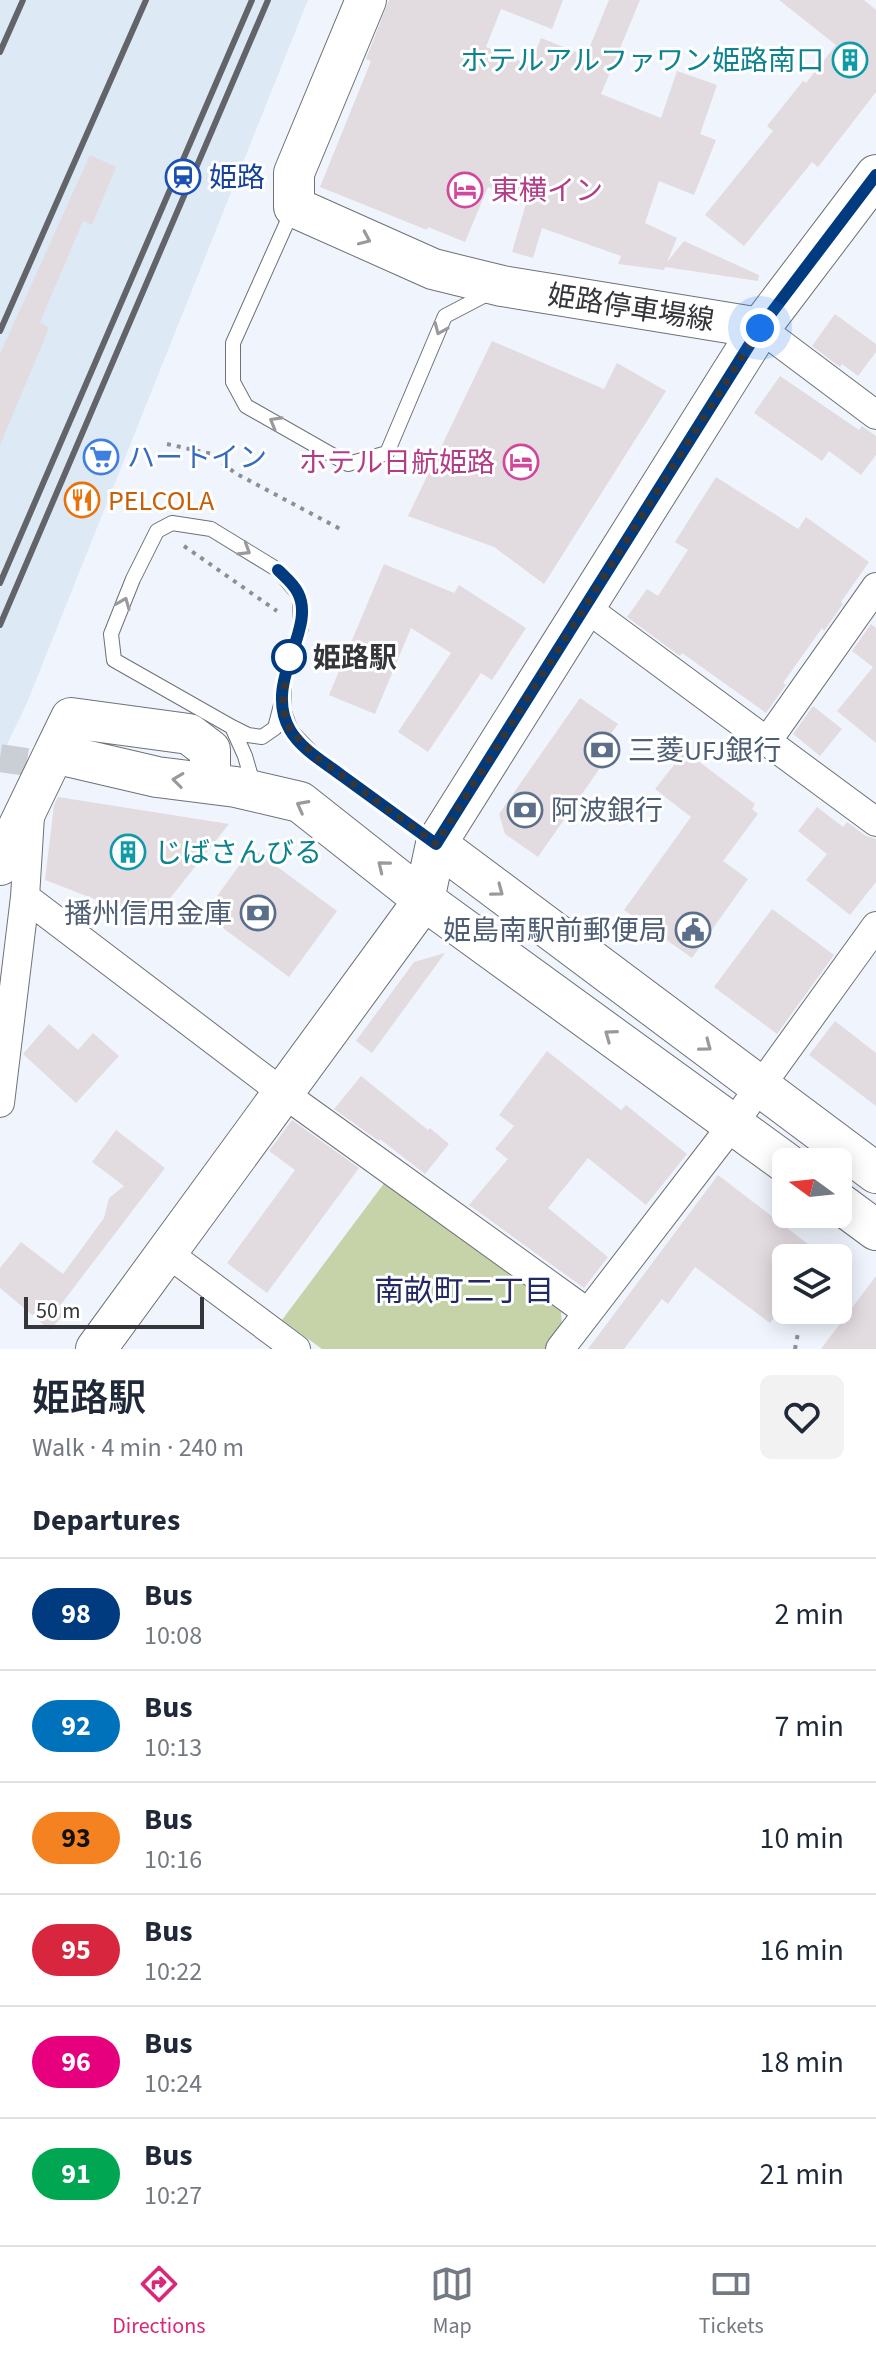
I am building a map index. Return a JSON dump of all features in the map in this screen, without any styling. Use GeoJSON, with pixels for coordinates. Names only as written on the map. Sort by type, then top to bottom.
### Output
{"type":"FeatureCollection","features":[{"type":"Feature","properties":{"kind":"street"},"geometry":{"type":"LineString","coordinates":[[294,207],[294,173],[366,0]]}},
{"type":"Feature","properties":{"kind":"street"},"geometry":{"type":"LineString","coordinates":[[96,1349],[424,900],[436,844],[760,328],[876,175]]}},
{"type":"Feature","properties":{"kind":"street","name":"姫路停車場線"},"geometry":{"type":"LineString","coordinates":[[294,207],[433,269],[502,286],[760,328]]}},
{"type":"Feature","properties":{"kind":"street"},"geometry":{"type":"LineString","coordinates":[[760,328],[876,415]]}},
{"type":"Feature","properties":{"kind":"street"},"geometry":{"type":"LineString","coordinates":[[768,740],[876,587]]}},
{"type":"Feature","properties":{"kind":"street"},"geometry":{"type":"LineString","coordinates":[[585,607],[876,822]]}},
{"type":"Feature","properties":{"kind":"street"},"geometry":{"type":"LineString","coordinates":[[0,865],[54,753],[157,777],[300,802],[424,900],[772,1153]]}},
{"type":"Feature","properties":{"kind":"street"},"geometry":{"type":"LineString","coordinates":[[0,1103],[25,897],[31,804]]}},
{"type":"Feature","properties":{"kind":"street"},"geometry":{"type":"LineString","coordinates":[[436,844],[876,1173]]}},
{"type":"Feature","properties":{"kind":"street"},"geometry":{"type":"LineString","coordinates":[[25,897],[283,1093],[587,1312]]}},
{"type":"Feature","properties":{"kind":"street"},"geometry":{"type":"LineString","coordinates":[[560,1349],[733,1124],[874,933]]}},
{"type":"Feature","properties":{"kind":"street"},"geometry":{"type":"LineString","coordinates":[[852,1212],[876,1230]]}},
{"type":"Feature","properties":{"kind":"street"},"geometry":{"type":"LineString","coordinates":[[166,1252],[296,1349]]}},
{"type":"Feature","properties":{"kind":"lane"},"geometry":{"type":"LineString","coordinates":[[294,207],[233,343],[233,382],[246,406],[348,464],[387,453],[445,316],[502,286]]}},
{"type":"Feature","properties":{"kind":"lane"},"geometry":{"type":"LineString","coordinates":[[172,523],[211,529],[278,570],[300,596],[301,628],[287,663],[275,728],[262,737],[248,735],[232,727],[114,660],[111,634],[133,579],[157,531],[172,523]]}},
{"type":"Feature","properties":{"kind":"lane"},"geometry":{"type":"LineString","coordinates":[[283,697],[285,718],[298,741],[436,844]]}},
{"type":"Feature","properties":{"kind":"lane"},"geometry":{"type":"LineString","coordinates":[[232,727],[245,756],[255,792]]}},
{"type":"Feature","properties":{"kind":"path"},"geometry":{"type":"LineString","coordinates":[[167,444],[212,454],[235,473],[344,531]]}},
{"type":"Feature","properties":{"kind":"path"},"geometry":{"type":"LineString","coordinates":[[184,546],[277,611]]}},
{"type":"Feature","properties":{"kind":"path"},"geometry":{"type":"LineString","coordinates":[[795,1349],[798,1333]]}},
{"type":"Feature","properties":{"kind":"shaded area"},"geometry":{"type":"Polygon","coordinates":[[[0,0],[308,0],[27,703],[0,759],[0,0]]]}},
{"type":"Feature","properties":{"kind":"green space"},"geometry":{"type":"Polygon","coordinates":[[[385,1182],[561,1312],[562,1325],[545,1349],[322,1349],[282,1320],[385,1182]]]}},
{"type":"Feature","properties":{"kind":"building"},"geometry":{"type":"Polygon","coordinates":[[[389,0],[563,0],[552,29],[501,9],[486,47],[530,65],[541,38],[586,56],[609,0],[640,0],[601,94],[661,118],[677,71],[717,85],[700,134],[716,140],[694,195],[659,181],[645,223],[677,238],[667,262],[684,241],[759,275],[758,281],[665,267],[664,270],[618,264],[621,256],[542,228],[533,258],[512,252],[527,200],[488,187],[465,242],[320,187],[371,61],[366,59],[389,0]]]}},
{"type":"Feature","properties":{"kind":"building"},"geometry":{"type":"Polygon","coordinates":[[[779,0],[864,0],[876,10],[876,92],[818,167],[812,162],[744,246],[705,215],[773,131],[767,126],[836,45],[779,0]]]}},
{"type":"Feature","properties":{"kind":"building"},"geometry":{"type":"Polygon","coordinates":[[[90,155],[116,167],[92,225],[83,221],[40,322],[49,328],[0,445],[0,354],[90,155]]]}},
{"type":"Feature","properties":{"kind":"building"},"geometry":{"type":"Polygon","coordinates":[[[835,314],[876,344],[876,352],[858,376],[812,346],[835,314]]]}},
{"type":"Feature","properties":{"kind":"building"},"geometry":{"type":"Polygon","coordinates":[[[492,341],[604,389],[617,363],[666,391],[544,584],[494,547],[408,516],[492,341]]]}},
{"type":"Feature","properties":{"kind":"building"},"geometry":{"type":"Polygon","coordinates":[[[780,376],[859,430],[862,426],[876,436],[876,455],[861,475],[829,451],[822,461],[754,413],[780,376]]]}},
{"type":"Feature","properties":{"kind":"building"},"geometry":{"type":"Polygon","coordinates":[[[716,477],[798,529],[806,517],[869,562],[824,631],[822,628],[783,683],[786,685],[766,713],[627,617],[647,589],[658,596],[688,550],[675,542],[716,477]]]}},
{"type":"Feature","properties":{"kind":"building"},"geometry":{"type":"Polygon","coordinates":[[[384,564],[454,593],[459,585],[526,628],[492,680],[481,673],[428,752],[398,732],[451,653],[411,628],[375,714],[329,695],[384,564]]]}},
{"type":"Feature","properties":{"kind":"building"},"geometry":{"type":"Polygon","coordinates":[[[871,624],[876,628],[876,743],[837,711],[873,667],[852,651],[871,624]]]}},
{"type":"Feature","properties":{"kind":"building"},"geometry":{"type":"Polygon","coordinates":[[[580,698],[618,724],[607,739],[616,745],[538,857],[505,834],[499,814],[580,698]]]}},
{"type":"Feature","properties":{"kind":"building"},"geometry":{"type":"Polygon","coordinates":[[[813,706],[842,729],[820,756],[793,734],[813,706]]]}},
{"type":"Feature","properties":{"kind":"building"},"geometry":{"type":"Polygon","coordinates":[[[685,751],[755,804],[752,809],[758,814],[723,861],[748,879],[692,958],[624,910],[691,817],[655,789],[685,751]]]}},
{"type":"Feature","properties":{"kind":"building","name":"じばさんびる"},"geometry":{"type":"Polygon","coordinates":[[[58,797],[229,824],[152,921],[45,880],[54,805],[58,797]]]}},
{"type":"Feature","properties":{"kind":"building"},"geometry":{"type":"Polygon","coordinates":[[[817,807],[843,827],[847,822],[866,836],[876,839],[876,882],[850,915],[806,880],[827,854],[798,831],[817,807]]]}},
{"type":"Feature","properties":{"kind":"building"},"geometry":{"type":"Polygon","coordinates":[[[252,848],[337,911],[289,977],[204,914],[252,848]]]}},
{"type":"Feature","properties":{"kind":"building"},"geometry":{"type":"Polygon","coordinates":[[[772,909],[834,955],[777,1034],[714,987],[772,909]]]}},
{"type":"Feature","properties":{"kind":"building"},"geometry":{"type":"Polygon","coordinates":[[[445,953],[372,1053],[356,1041],[414,962],[445,953]]]}},
{"type":"Feature","properties":{"kind":"building"},"geometry":{"type":"Polygon","coordinates":[[[835,1021],[876,1053],[876,1106],[809,1055],[835,1021]]]}},
{"type":"Feature","properties":{"kind":"building"},"geometry":{"type":"Polygon","coordinates":[[[49,1024],[78,1050],[93,1033],[119,1056],[76,1103],[23,1054],[49,1024]]]}},
{"type":"Feature","properties":{"kind":"building"},"geometry":{"type":"Polygon","coordinates":[[[547,1051],[621,1110],[626,1105],[687,1154],[646,1205],[588,1158],[548,1208],[608,1257],[584,1288],[469,1205],[508,1159],[495,1149],[514,1126],[499,1115],[547,1051]]]}},
{"type":"Feature","properties":{"kind":"building"},"geometry":{"type":"Polygon","coordinates":[[[361,1076],[449,1144],[425,1174],[334,1109],[361,1076]]]}},
{"type":"Feature","properties":{"kind":"building"},"geometry":{"type":"Polygon","coordinates":[[[292,1120],[359,1168],[267,1293],[227,1263],[295,1170],[269,1151],[292,1120]]]}},
{"type":"Feature","properties":{"kind":"building"},"geometry":{"type":"Polygon","coordinates":[[[116,1130],[165,1168],[59,1307],[66,1312],[50,1330],[0,1288],[0,1268],[21,1242],[63,1274],[104,1218],[109,1198],[124,1186],[92,1162],[116,1130]]]}},
{"type":"Feature","properties":{"kind":"building"},"geometry":{"type":"Polygon","coordinates":[[[718,1175],[772,1216],[772,1228],[787,1228],[808,1244],[772,1244],[770,1323],[695,1267],[668,1304],[662,1299],[624,1349],[588,1349],[718,1175]]]}},
{"type":"Feature","properties":{"kind":"building"},"geometry":{"type":"Polygon","coordinates":[[[876,1276],[876,1349],[821,1349],[840,1324],[852,1324],[852,1308],[876,1276]]]}},
{"type":"Feature","properties":{"kind":"tunnel"},"geometry":{"type":"LineString","coordinates":[[0,758],[27,762]]}},
{"type":"Feature","properties":{"kind":"railway"},"geometry":{"type":"LineString","coordinates":[[0,52],[23,0]]}},
{"type":"Feature","properties":{"kind":"railway"},"geometry":{"type":"LineString","coordinates":[[0,331],[146,0]]}},
{"type":"Feature","properties":{"kind":"railway"},"geometry":{"type":"LineString","coordinates":[[0,583],[252,0]]}},
{"type":"Feature","properties":{"kind":"railway"},"geometry":{"type":"LineString","coordinates":[[0,625],[268,0]]}},
{"type":"Feature","properties":{"kind":"bus line","name":"98"},"geometry":{"type":"LineString","coordinates":[[278,570],[300,596],[301,628],[287,663],[284,680],[283,709],[291,731],[316,757],[436,844],[760,328],[876,175]]}},
{"type":"Feature","properties":{"kind":"place","name":"ホテルアルファワン姫路南口"},"geometry":{"type":"Point","coordinates":[850,60]}},
{"type":"Feature","properties":{"kind":"place","name":"姫路"},"geometry":{"type":"Point","coordinates":[183,177]}},
{"type":"Feature","properties":{"kind":"place","name":"東横イン"},"geometry":{"type":"Point","coordinates":[465,190]}},
{"type":"Feature","properties":{"kind":"place","name":"ハートイン"},"geometry":{"type":"Point","coordinates":[101,457]}},
{"type":"Feature","properties":{"kind":"place","name":"ホテル日航姫路"},"geometry":{"type":"Point","coordinates":[521,462]}},
{"type":"Feature","properties":{"kind":"place","name":"PELCOLA"},"geometry":{"type":"Point","coordinates":[82,500]}},
{"type":"Feature","properties":{"kind":"place","name":"姫路駅"},"geometry":{"type":"Point","coordinates":[289,657]}},
{"type":"Feature","properties":{"kind":"place","name":"三菱UFJ銀行"},"geometry":{"type":"Point","coordinates":[602,750]}},
{"type":"Feature","properties":{"kind":"place","name":"阿波銀行"},"geometry":{"type":"Point","coordinates":[525,810]}},
{"type":"Feature","properties":{"kind":"place","name":"じばさんびる"},"geometry":{"type":"Point","coordinates":[128,852]}},
{"type":"Feature","properties":{"kind":"place","name":"播州信用金庫"},"geometry":{"type":"Point","coordinates":[258,913]}},
{"type":"Feature","properties":{"kind":"place","name":"姫島南駅前郵便局"},"geometry":{"type":"Point","coordinates":[693,930]}},
{"type":"Feature","properties":{"kind":"district","name":"南畝町二丁目"},"geometry":{"type":"Point","coordinates":[464,1291]}},
{"type":"Feature","properties":{"kind":"route"},"geometry":{"type":"LineString","coordinates":[[289,657],[283,709],[298,741],[436,844],[760,328]]}}]}
